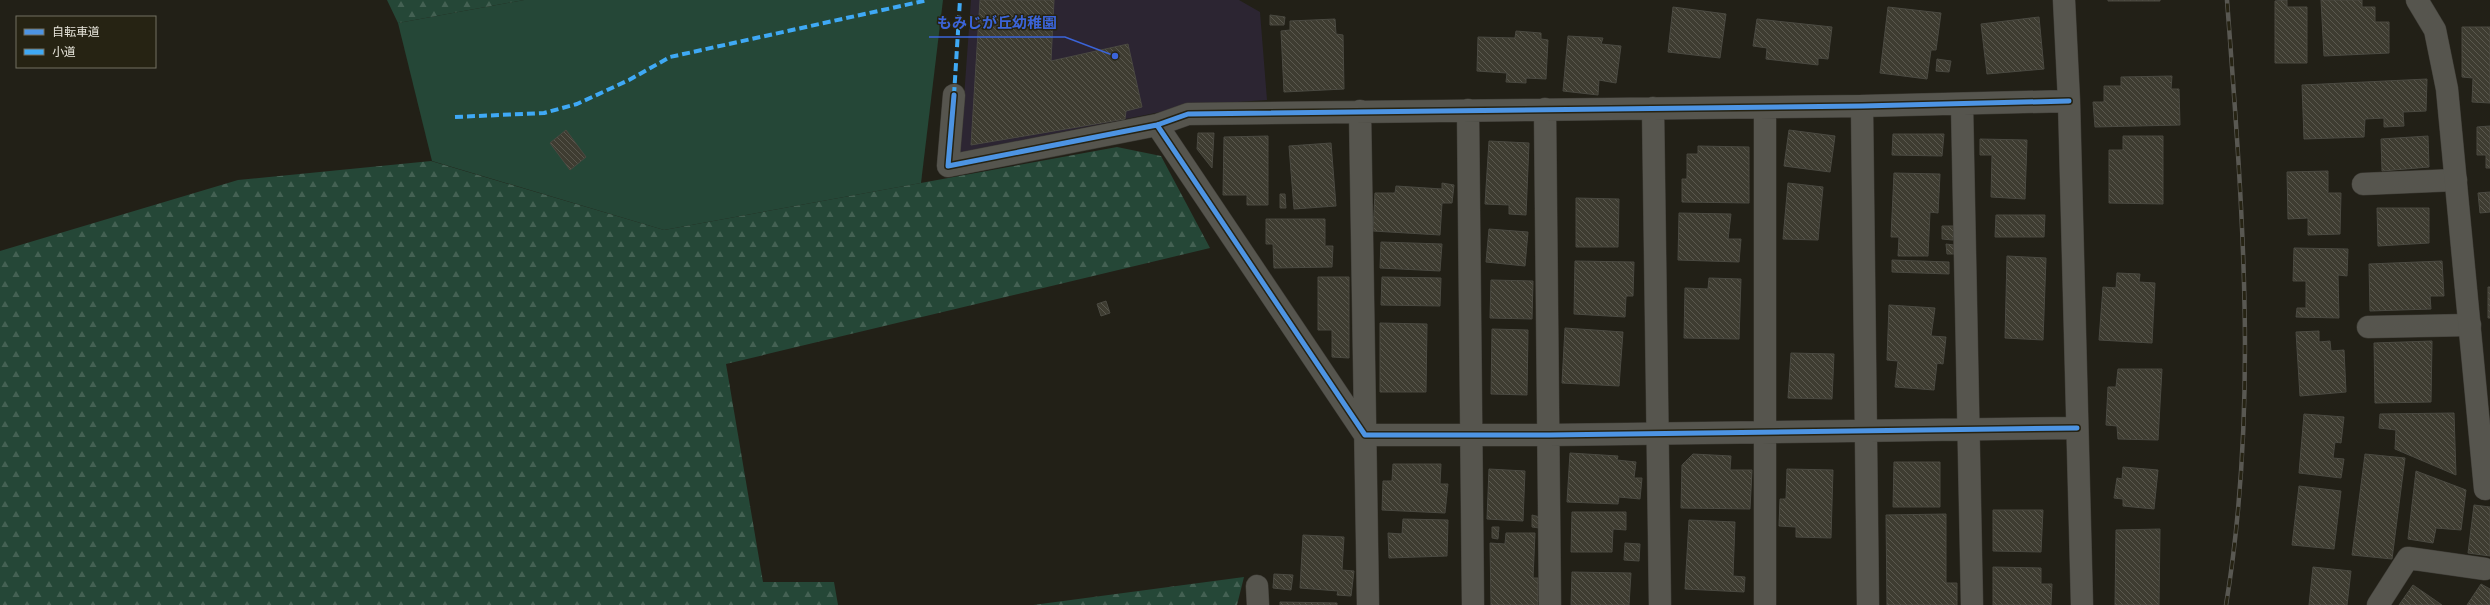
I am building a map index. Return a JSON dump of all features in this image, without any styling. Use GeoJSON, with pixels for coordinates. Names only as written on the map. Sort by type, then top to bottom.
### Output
{"type":"FeatureCollection","features":[{"type":"Feature","properties":{"kind":"street"},"geometry":{"type":"LineString","coordinates":[[2064,0],[2069,101],[2082,605]]}},
{"type":"Feature","properties":{"kind":"street"},"geometry":{"type":"LineString","coordinates":[[2417,0],[2435,30],[2446,89],[2485,489]]}},
{"type":"Feature","properties":{"kind":"street"},"geometry":{"type":"LineString","coordinates":[[954,95],[948,166],[1157,126],[1188,114],[1293,114],[1360,111],[1545,109],[1765,108],[2069,101]]}},
{"type":"Feature","properties":{"kind":"street"},"geometry":{"type":"LineString","coordinates":[[1962,104],[1972,605]]}},
{"type":"Feature","properties":{"kind":"street"},"geometry":{"type":"LineString","coordinates":[[1862,106],[1868,605]]}},
{"type":"Feature","properties":{"kind":"street"},"geometry":{"type":"LineString","coordinates":[[1653,108],[1660,605]]}},
{"type":"Feature","properties":{"kind":"street"},"geometry":{"type":"LineString","coordinates":[[1765,108],[1765,605]]}},
{"type":"Feature","properties":{"kind":"street"},"geometry":{"type":"LineString","coordinates":[[1545,109],[1550,605]]}},
{"type":"Feature","properties":{"kind":"street"},"geometry":{"type":"LineString","coordinates":[[1468,110],[1473,605]]}},
{"type":"Feature","properties":{"kind":"street"},"geometry":{"type":"LineString","coordinates":[[1360,111],[1364,435],[1368,605]]}},
{"type":"Feature","properties":{"kind":"street"},"geometry":{"type":"LineString","coordinates":[[1157,126],[1364,435]]}},
{"type":"Feature","properties":{"kind":"street"},"geometry":{"type":"LineString","coordinates":[[2363,184],[2456,180]]}},
{"type":"Feature","properties":{"kind":"street"},"geometry":{"type":"LineString","coordinates":[[2368,328],[2470,325]]}},
{"type":"Feature","properties":{"kind":"street"},"geometry":{"type":"LineString","coordinates":[[1364,435],[1549,436],[1658,433],[1968,431],[2077,428]]}},
{"type":"Feature","properties":{"kind":"street"},"geometry":{"type":"LineString","coordinates":[[2378,605],[2408,558],[2485,569]]}},
{"type":"Feature","properties":{"kind":"shaded area"},"geometry":{"type":"Polygon","coordinates":[[[971,0],[1239,0],[1260,12],[1267,100],[1194,105],[960,153],[971,0]]]}},
{"type":"Feature","properties":{"kind":"green space"},"geometry":{"type":"Polygon","coordinates":[[[387,0],[524,0],[398,23],[387,0]]]}},
{"type":"Feature","properties":{"kind":"green space"},"geometry":{"type":"Polygon","coordinates":[[[524,0],[943,0],[921,183],[664,230],[432,161],[398,23],[524,0]]]}},
{"type":"Feature","properties":{"kind":"green space"},"geometry":{"type":"Polygon","coordinates":[[[1117,147],[1161,156],[1210,248],[726,364],[763,582],[834,582],[838,605],[0,605],[0,251],[238,180],[431,161],[664,230],[1117,147]]]}},
{"type":"Feature","properties":{"kind":"green space"},"geometry":{"type":"Polygon","coordinates":[[[1244,577],[1237,605],[1033,605],[1244,577]]]}},
{"type":"Feature","properties":{"kind":"building"},"geometry":{"type":"Polygon","coordinates":[[[980,0],[1054,0],[1051,61],[1128,44],[1142,107],[1126,111],[1125,119],[971,145],[980,0]]]}},
{"type":"Feature","properties":{"kind":"building"},"geometry":{"type":"Polygon","coordinates":[[[2160,0],[2160,1],[2108,1],[2160,0]]]}},
{"type":"Feature","properties":{"kind":"building"},"geometry":{"type":"Polygon","coordinates":[[[2287,0],[2287,7],[2307,7],[2307,63],[2275,63],[2275,1],[2287,0]]]}},
{"type":"Feature","properties":{"kind":"building"},"geometry":{"type":"Polygon","coordinates":[[[2321,0],[2362,0],[2362,7],[2375,7],[2375,22],[2389,22],[2389,53],[2324,56],[2321,0]]]}},
{"type":"Feature","properties":{"kind":"building"},"geometry":{"type":"Polygon","coordinates":[[[1673,7],[1726,14],[1720,58],[1668,52],[1673,7]]]}},
{"type":"Feature","properties":{"kind":"building"},"geometry":{"type":"Polygon","coordinates":[[[1888,7],[1941,13],[1936,50],[1931,50],[1927,79],[1880,73],[1888,7]]]}},
{"type":"Feature","properties":{"kind":"building"},"geometry":{"type":"Polygon","coordinates":[[[1270,15],[1285,17],[1284,25],[1270,25],[1270,15]]]}},
{"type":"Feature","properties":{"kind":"building"},"geometry":{"type":"Polygon","coordinates":[[[2039,17],[2044,69],[1987,74],[1981,24],[2039,17]]]}},
{"type":"Feature","properties":{"kind":"building"},"geometry":{"type":"Polygon","coordinates":[[[1335,19],[1336,34],[1343,35],[1344,89],[1284,92],[1281,31],[1290,30],[1290,21],[1335,19]]]}},
{"type":"Feature","properties":{"kind":"building"},"geometry":{"type":"Polygon","coordinates":[[[1757,19],[1832,27],[1828,59],[1818,58],[1818,65],[1766,59],[1767,48],[1753,46],[1757,19]]]}},
{"type":"Feature","properties":{"kind":"building"},"geometry":{"type":"Polygon","coordinates":[[[2462,27],[2490,27],[2490,103],[2472,102],[2473,78],[2462,77],[2462,27]]]}},
{"type":"Feature","properties":{"kind":"building"},"geometry":{"type":"Polygon","coordinates":[[[1516,31],[1541,33],[1541,39],[1548,40],[1546,79],[1526,78],[1526,83],[1506,82],[1507,73],[1477,71],[1478,37],[1515,38],[1516,31]]]}},
{"type":"Feature","properties":{"kind":"building"},"geometry":{"type":"Polygon","coordinates":[[[1568,36],[1603,38],[1601,44],[1621,46],[1616,83],[1599,80],[1598,95],[1563,91],[1568,36]]]}},
{"type":"Feature","properties":{"kind":"building"},"geometry":{"type":"Polygon","coordinates":[[[1937,59],[1951,61],[1949,72],[1936,71],[1937,59]]]}},
{"type":"Feature","properties":{"kind":"building"},"geometry":{"type":"Polygon","coordinates":[[[2172,76],[2171,89],[2179,89],[2180,125],[2095,127],[2093,102],[2104,102],[2104,86],[2121,86],[2121,77],[2172,76]]]}},
{"type":"Feature","properties":{"kind":"building"},"geometry":{"type":"Polygon","coordinates":[[[2427,79],[2426,111],[2403,112],[2404,126],[2384,127],[2384,118],[2365,119],[2364,137],[2304,139],[2302,85],[2427,79]]]}},
{"type":"Feature","properties":{"kind":"building"},"geometry":{"type":"Polygon","coordinates":[[[2490,126],[2490,168],[2486,168],[2486,155],[2477,155],[2477,127],[2490,126]]]}},
{"type":"Feature","properties":{"kind":"building"},"geometry":{"type":"Polygon","coordinates":[[[566,130],[586,157],[570,170],[550,143],[566,130]]]}},
{"type":"Feature","properties":{"kind":"building"},"geometry":{"type":"Polygon","coordinates":[[[1789,130],[1835,136],[1830,172],[1784,166],[1789,130]]]}},
{"type":"Feature","properties":{"kind":"building"},"geometry":{"type":"Polygon","coordinates":[[[1198,133],[1214,133],[1212,168],[1197,149],[1198,133]]]}},
{"type":"Feature","properties":{"kind":"building"},"geometry":{"type":"Polygon","coordinates":[[[1893,134],[1944,134],[1942,156],[1892,155],[1893,134]]]}},
{"type":"Feature","properties":{"kind":"building"},"geometry":{"type":"Polygon","coordinates":[[[1268,136],[1268,205],[1247,205],[1247,195],[1223,195],[1224,137],[1268,136]]]}},
{"type":"Feature","properties":{"kind":"building"},"geometry":{"type":"Polygon","coordinates":[[[2123,136],[2163,136],[2163,204],[2109,203],[2109,150],[2123,150],[2123,136]]]}},
{"type":"Feature","properties":{"kind":"building"},"geometry":{"type":"Polygon","coordinates":[[[2428,136],[2429,167],[2382,171],[2381,139],[2428,136]]]}},
{"type":"Feature","properties":{"kind":"building"},"geometry":{"type":"Polygon","coordinates":[[[1980,139],[2027,140],[2025,199],[1991,197],[1992,155],[1980,155],[1980,139]]]}},
{"type":"Feature","properties":{"kind":"building"},"geometry":{"type":"Polygon","coordinates":[[[1489,141],[1529,143],[1526,215],[1509,214],[1509,205],[1485,204],[1489,141]]]}},
{"type":"Feature","properties":{"kind":"building"},"geometry":{"type":"Polygon","coordinates":[[[1331,143],[1336,206],[1294,209],[1289,146],[1331,143]]]}},
{"type":"Feature","properties":{"kind":"building"},"geometry":{"type":"Polygon","coordinates":[[[1698,146],[1749,147],[1749,203],[1682,202],[1682,179],[1687,179],[1687,154],[1698,154],[1698,146]]]}},
{"type":"Feature","properties":{"kind":"building"},"geometry":{"type":"Polygon","coordinates":[[[2328,171],[2328,193],[2341,193],[2340,234],[2308,235],[2308,218],[2288,219],[2287,172],[2328,171]]]}},
{"type":"Feature","properties":{"kind":"building"},"geometry":{"type":"Polygon","coordinates":[[[1894,173],[1940,174],[1938,213],[1930,212],[1928,256],[1898,256],[1899,237],[1891,237],[1894,173]]]}},
{"type":"Feature","properties":{"kind":"building"},"geometry":{"type":"Polygon","coordinates":[[[1442,183],[1454,185],[1452,203],[1442,203],[1440,235],[1373,231],[1375,193],[1395,193],[1396,186],[1442,189],[1442,183]]]}},
{"type":"Feature","properties":{"kind":"building"},"geometry":{"type":"Polygon","coordinates":[[[1788,183],[1823,187],[1818,240],[1783,239],[1788,183]]]}},
{"type":"Feature","properties":{"kind":"building"},"geometry":{"type":"Polygon","coordinates":[[[2490,192],[2490,212],[2480,213],[2478,193],[2490,192]]]}},
{"type":"Feature","properties":{"kind":"building"},"geometry":{"type":"Polygon","coordinates":[[[1280,194],[1285,194],[1286,208],[1280,208],[1280,194]]]}},
{"type":"Feature","properties":{"kind":"building"},"geometry":{"type":"Polygon","coordinates":[[[1576,198],[1619,199],[1618,247],[1576,247],[1576,198]]]}},
{"type":"Feature","properties":{"kind":"building"},"geometry":{"type":"Polygon","coordinates":[[[2377,208],[2429,208],[2429,243],[2378,246],[2377,208]]]}},
{"type":"Feature","properties":{"kind":"building"},"geometry":{"type":"Polygon","coordinates":[[[1679,213],[1731,214],[1728,239],[1741,239],[1739,262],[1678,260],[1679,213]]]}},
{"type":"Feature","properties":{"kind":"building"},"geometry":{"type":"Polygon","coordinates":[[[1996,215],[2045,215],[2044,237],[1995,237],[1996,215]]]}},
{"type":"Feature","properties":{"kind":"building"},"geometry":{"type":"Polygon","coordinates":[[[1266,219],[1325,219],[1325,246],[1333,246],[1332,267],[1274,268],[1273,244],[1266,244],[1266,219]]]}},
{"type":"Feature","properties":{"kind":"building"},"geometry":{"type":"Polygon","coordinates":[[[1942,226],[1954,226],[1953,240],[1942,239],[1942,226]]]}},
{"type":"Feature","properties":{"kind":"building"},"geometry":{"type":"Polygon","coordinates":[[[1489,229],[1528,232],[1525,266],[1486,262],[1489,229]]]}},
{"type":"Feature","properties":{"kind":"building"},"geometry":{"type":"Polygon","coordinates":[[[1381,242],[1442,244],[1440,271],[1380,268],[1381,242]]]}},
{"type":"Feature","properties":{"kind":"building"},"geometry":{"type":"Polygon","coordinates":[[[1946,244],[1954,245],[1954,254],[1947,254],[1946,244]]]}},
{"type":"Feature","properties":{"kind":"building"},"geometry":{"type":"Polygon","coordinates":[[[2294,248],[2348,249],[2347,276],[2338,275],[2339,318],[2296,317],[2297,308],[2306,308],[2306,281],[2293,281],[2294,248]]]}},
{"type":"Feature","properties":{"kind":"building"},"geometry":{"type":"Polygon","coordinates":[[[2007,256],[2046,258],[2043,340],[2005,338],[2007,256]]]}},
{"type":"Feature","properties":{"kind":"building"},"geometry":{"type":"Polygon","coordinates":[[[1892,260],[1949,262],[1949,274],[1892,272],[1892,260]]]}},
{"type":"Feature","properties":{"kind":"building"},"geometry":{"type":"Polygon","coordinates":[[[1575,261],[1634,262],[1633,296],[1626,296],[1625,317],[1574,314],[1575,261]]]}},
{"type":"Feature","properties":{"kind":"building"},"geometry":{"type":"Polygon","coordinates":[[[2442,261],[2444,296],[2430,296],[2431,309],[2370,311],[2369,264],[2442,261]]]}},
{"type":"Feature","properties":{"kind":"building"},"geometry":{"type":"Polygon","coordinates":[[[2117,273],[2140,274],[2139,282],[2155,283],[2152,343],[2099,340],[2103,287],[2116,288],[2117,273]]]}},
{"type":"Feature","properties":{"kind":"building"},"geometry":{"type":"Polygon","coordinates":[[[1318,277],[1349,277],[1349,358],[1332,357],[1332,330],[1318,330],[1318,277]]]}},
{"type":"Feature","properties":{"kind":"building"},"geometry":{"type":"Polygon","coordinates":[[[1382,277],[1441,278],[1440,306],[1381,305],[1382,277]]]}},
{"type":"Feature","properties":{"kind":"building"},"geometry":{"type":"Polygon","coordinates":[[[1709,278],[1741,279],[1739,339],[1684,338],[1685,288],[1708,289],[1709,278]]]}},
{"type":"Feature","properties":{"kind":"building"},"geometry":{"type":"Polygon","coordinates":[[[1491,280],[1533,281],[1532,319],[1490,318],[1491,280]]]}},
{"type":"Feature","properties":{"kind":"building"},"geometry":{"type":"Polygon","coordinates":[[[2488,287],[2490,287],[2490,318],[2488,318],[2488,287]]]}},
{"type":"Feature","properties":{"kind":"building"},"geometry":{"type":"Polygon","coordinates":[[[1106,301],[1110,313],[1101,316],[1097,304],[1106,301]]]}},
{"type":"Feature","properties":{"kind":"building"},"geometry":{"type":"Polygon","coordinates":[[[1889,305],[1935,308],[1931,336],[1946,337],[1943,364],[1937,363],[1934,390],[1895,387],[1898,361],[1887,360],[1889,305]]]}},
{"type":"Feature","properties":{"kind":"building"},"geometry":{"type":"Polygon","coordinates":[[[1380,323],[1427,324],[1426,392],[1380,392],[1380,323]]]}},
{"type":"Feature","properties":{"kind":"building"},"geometry":{"type":"Polygon","coordinates":[[[1565,328],[1623,332],[1619,386],[1562,383],[1565,328]]]}},
{"type":"Feature","properties":{"kind":"building"},"geometry":{"type":"Polygon","coordinates":[[[1492,329],[1528,330],[1527,395],[1491,394],[1492,329]]]}},
{"type":"Feature","properties":{"kind":"building"},"geometry":{"type":"Polygon","coordinates":[[[2319,331],[2319,342],[2330,341],[2331,351],[2344,350],[2346,392],[2300,396],[2296,332],[2319,331]]]}},
{"type":"Feature","properties":{"kind":"building"},"geometry":{"type":"Polygon","coordinates":[[[2432,341],[2431,402],[2375,403],[2374,343],[2432,341]]]}},
{"type":"Feature","properties":{"kind":"building"},"geometry":{"type":"Polygon","coordinates":[[[1791,353],[1834,354],[1832,399],[1788,398],[1791,353]]]}},
{"type":"Feature","properties":{"kind":"building"},"geometry":{"type":"Polygon","coordinates":[[[2118,369],[2162,369],[2158,440],[2118,439],[2117,426],[2106,425],[2108,387],[2116,387],[2118,369]]]}},
{"type":"Feature","properties":{"kind":"building"},"geometry":{"type":"Polygon","coordinates":[[[2454,413],[2456,475],[2395,449],[2396,430],[2379,428],[2380,414],[2454,413]]]}},
{"type":"Feature","properties":{"kind":"building"},"geometry":{"type":"Polygon","coordinates":[[[2304,414],[2344,417],[2341,443],[2335,442],[2333,458],[2344,459],[2341,478],[2299,473],[2304,414]]]}},
{"type":"Feature","properties":{"kind":"building"},"geometry":{"type":"Polygon","coordinates":[[[1570,453],[1618,456],[1617,460],[1636,462],[1634,478],[1642,478],[1640,499],[1619,497],[1618,504],[1567,502],[1570,453]]]}},
{"type":"Feature","properties":{"kind":"building"},"geometry":{"type":"Polygon","coordinates":[[[1693,454],[1731,456],[1730,470],[1752,470],[1750,509],[1681,508],[1682,465],[1693,454]]]}},
{"type":"Feature","properties":{"kind":"building"},"geometry":{"type":"Polygon","coordinates":[[[2365,454],[2405,458],[2392,559],[2352,555],[2365,454]]]}},
{"type":"Feature","properties":{"kind":"building"},"geometry":{"type":"Polygon","coordinates":[[[1894,462],[1940,462],[1940,507],[1893,507],[1894,462]]]}},
{"type":"Feature","properties":{"kind":"building"},"geometry":{"type":"Polygon","coordinates":[[[1393,464],[1441,464],[1440,484],[1448,484],[1445,513],[1382,510],[1383,481],[1392,481],[1393,464]]]}},
{"type":"Feature","properties":{"kind":"building"},"geometry":{"type":"Polygon","coordinates":[[[2123,467],[2158,470],[2154,509],[2123,506],[2123,499],[2114,498],[2117,478],[2122,479],[2123,467]]]}},
{"type":"Feature","properties":{"kind":"building"},"geometry":{"type":"Polygon","coordinates":[[[1489,469],[1525,471],[1523,521],[1487,519],[1489,469]]]}},
{"type":"Feature","properties":{"kind":"building"},"geometry":{"type":"Polygon","coordinates":[[[1787,469],[1833,470],[1831,538],[1796,537],[1796,527],[1779,526],[1780,499],[1786,499],[1787,469]]]}},
{"type":"Feature","properties":{"kind":"building"},"geometry":{"type":"Polygon","coordinates":[[[2416,471],[2466,490],[2461,530],[2436,528],[2433,543],[2408,539],[2416,471]]]}},
{"type":"Feature","properties":{"kind":"building"},"geometry":{"type":"Polygon","coordinates":[[[2299,486],[2341,491],[2334,549],[2292,545],[2299,486]]]}},
{"type":"Feature","properties":{"kind":"building"},"geometry":{"type":"Polygon","coordinates":[[[2474,505],[2490,507],[2490,556],[2468,553],[2474,505]]]}},
{"type":"Feature","properties":{"kind":"building"},"geometry":{"type":"Polygon","coordinates":[[[1993,510],[2043,510],[2041,552],[1993,551],[1993,510]]]}},
{"type":"Feature","properties":{"kind":"building"},"geometry":{"type":"Polygon","coordinates":[[[1572,512],[1626,512],[1626,530],[1613,529],[1612,552],[1571,552],[1572,512]]]}},
{"type":"Feature","properties":{"kind":"building"},"geometry":{"type":"Polygon","coordinates":[[[1946,514],[1946,583],[1957,583],[1957,605],[1887,605],[1886,515],[1946,514]]]}},
{"type":"Feature","properties":{"kind":"building"},"geometry":{"type":"Polygon","coordinates":[[[1532,515],[1540,517],[1539,528],[1532,527],[1532,515]]]}},
{"type":"Feature","properties":{"kind":"building"},"geometry":{"type":"Polygon","coordinates":[[[1403,519],[1448,520],[1447,556],[1389,558],[1388,533],[1402,534],[1403,519]]]}},
{"type":"Feature","properties":{"kind":"building"},"geometry":{"type":"Polygon","coordinates":[[[1689,520],[1735,522],[1733,576],[1745,577],[1744,592],[1685,589],[1689,520]]]}},
{"type":"Feature","properties":{"kind":"building"},"geometry":{"type":"Polygon","coordinates":[[[1492,527],[1499,527],[1498,539],[1492,538],[1492,527]]]}},
{"type":"Feature","properties":{"kind":"building"},"geometry":{"type":"Polygon","coordinates":[[[2160,529],[2159,605],[2115,605],[2116,530],[2160,529]]]}},
{"type":"Feature","properties":{"kind":"building"},"geometry":{"type":"Polygon","coordinates":[[[1506,533],[1535,533],[1533,578],[1538,578],[1538,605],[1491,605],[1490,543],[1505,544],[1506,533]]]}},
{"type":"Feature","properties":{"kind":"building"},"geometry":{"type":"Polygon","coordinates":[[[1303,535],[1344,537],[1342,570],[1354,571],[1351,596],[1337,595],[1338,591],[1300,588],[1303,535]]]}},
{"type":"Feature","properties":{"kind":"building"},"geometry":{"type":"Polygon","coordinates":[[[1625,543],[1640,544],[1639,561],[1624,560],[1625,543]]]}},
{"type":"Feature","properties":{"kind":"building"},"geometry":{"type":"Polygon","coordinates":[[[1993,567],[2041,568],[2041,584],[2052,584],[2051,605],[1993,605],[1993,567]]]}},
{"type":"Feature","properties":{"kind":"building"},"geometry":{"type":"Polygon","coordinates":[[[2313,567],[2351,571],[2347,605],[2309,605],[2313,567]]]}},
{"type":"Feature","properties":{"kind":"building"},"geometry":{"type":"Polygon","coordinates":[[[1572,572],[1631,573],[1629,605],[1571,605],[1572,572]]]}},
{"type":"Feature","properties":{"kind":"building"},"geometry":{"type":"Polygon","coordinates":[[[1274,574],[1293,575],[1291,590],[1273,588],[1274,574]]]}},
{"type":"Feature","properties":{"kind":"building"},"geometry":{"type":"Polygon","coordinates":[[[2481,584],[2490,589],[2490,605],[2467,605],[2481,584]]]}},
{"type":"Feature","properties":{"kind":"building"},"geometry":{"type":"Polygon","coordinates":[[[2413,585],[2442,605],[2399,605],[2413,585]]]}},
{"type":"Feature","properties":{"kind":"building"},"geometry":{"type":"Polygon","coordinates":[[[1280,602],[1337,603],[1337,605],[1280,605],[1280,602]]]}},
{"type":"Feature","properties":{"kind":"railway"},"geometry":{"type":"LineString","coordinates":[[2226,605],[2236,530],[2242,454],[2245,379],[2242,227],[2227,0]]}},
{"type":"Feature","properties":{"kind":"marked path"},"geometry":{"type":"LineString","coordinates":[[455,117],[544,113],[577,104],[629,80],[670,57],[928,0]]}},
{"type":"Feature","properties":{"kind":"marked path"},"geometry":{"type":"LineString","coordinates":[[954,95],[960,0]]}},
{"type":"Feature","properties":{"kind":"cycle path"},"geometry":{"type":"LineString","coordinates":[[954,95],[948,166],[1157,125],[1188,114],[1862,106],[2069,101]]}},
{"type":"Feature","properties":{"kind":"cycle path"},"geometry":{"type":"LineString","coordinates":[[1157,125],[1365,435],[1549,435],[2077,428]]}},
{"type":"Feature","properties":{"kind":"place","name":"もみじが丘幼稚園"},"geometry":{"type":"Point","coordinates":[1115,56]}}]}
